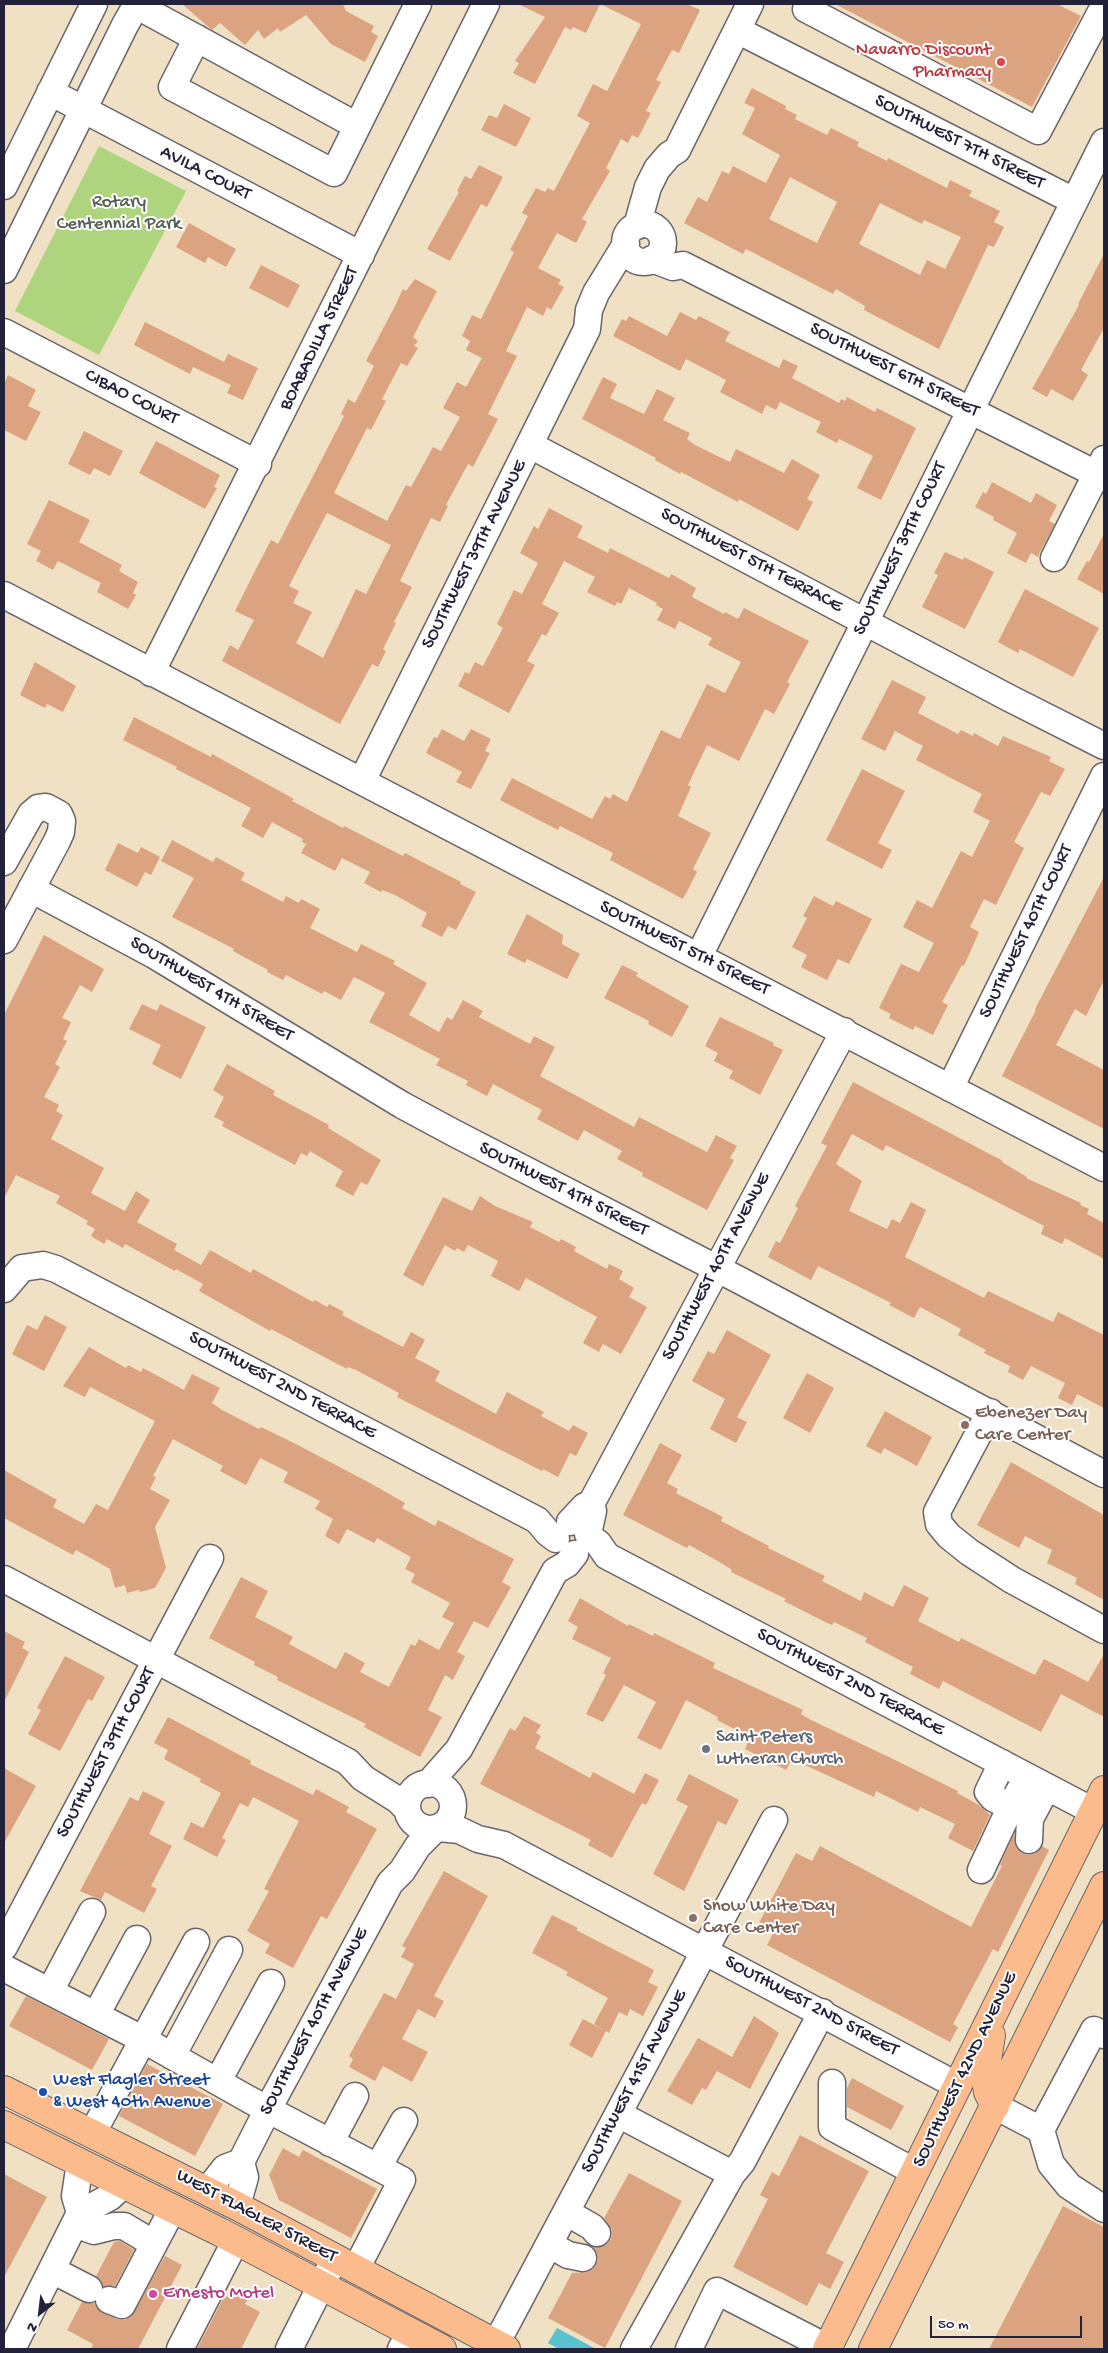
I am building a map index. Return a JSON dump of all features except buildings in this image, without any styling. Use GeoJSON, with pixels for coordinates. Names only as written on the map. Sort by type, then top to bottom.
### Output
{"type":"FeatureCollection","features":[{"type":"Feature","properties":{"kind":"main road","name":"SOUTHWEST 42ND AVENUE"},"geometry":{"type":"LineString","coordinates":[[828,2349],[994,2012],[1101,1804]]}},
{"type":"Feature","properties":{"kind":"main road"},"geometry":{"type":"LineString","coordinates":[[873,2349],[1104,1886]]}},
{"type":"Feature","properties":{"kind":"main road"},"geometry":{"type":"LineString","coordinates":[[994,2012],[985,2074],[988,2092],[995,2106]]}},
{"type":"Feature","properties":{"kind":"main road"},"geometry":{"type":"LineString","coordinates":[[958,2086],[968,2097],[972,2111],[962,2172]]}},
{"type":"Feature","properties":{"kind":"main road","name":"WEST FLAGLER STREET"},"geometry":{"type":"LineString","coordinates":[[4,2090],[237,2206],[501,2346]]}},
{"type":"Feature","properties":{"kind":"main road","name":"WEST FLAGLER STREET"},"geometry":{"type":"LineString","coordinates":[[4,2125],[173,2208],[321,2285],[406,2341],[442,2349]]}},
{"type":"Feature","properties":{"kind":"street"},"geometry":{"type":"LineString","coordinates":[[4,186],[10,157],[50,92],[94,4]]}},
{"type":"Feature","properties":{"kind":"street"},"geometry":{"type":"LineString","coordinates":[[4,270],[137,4],[357,126]]}},
{"type":"Feature","properties":{"kind":"street"},"geometry":{"type":"LineString","coordinates":[[197,38],[172,87],[334,173],[418,4]]}},
{"type":"Feature","properties":{"kind":"street","name":"BOABADILLA STREET"},"geometry":{"type":"LineString","coordinates":[[151,673],[258,464],[486,4]]}},
{"type":"Feature","properties":{"kind":"street","name":"SOUTHWEST 39TH AVENUE"},"geometry":{"type":"LineString","coordinates":[[362,781],[587,329],[600,316],[646,243],[679,162],[677,150],[750,4]]}},
{"type":"Feature","properties":{"kind":"street"},"geometry":{"type":"LineString","coordinates":[[809,4],[806,10],[1038,131],[1104,6]]}},
{"type":"Feature","properties":{"kind":"street","name":"SOUTHWEST 7TH STREET"},"geometry":{"type":"LineString","coordinates":[[737,30],[1074,201]]}},
{"type":"Feature","properties":{"kind":"street","name":"AVILA COURT"},"geometry":{"type":"LineString","coordinates":[[50,92],[361,255]]}},
{"type":"Feature","properties":{"kind":"street","name":"SOUTHWEST 39TH COURT"},"geometry":{"type":"LineString","coordinates":[[699,956],[1104,142]]}},
{"type":"Feature","properties":{"kind":"street"},"geometry":{"type":"LineString","coordinates":[[10,157],[50,177]]}},
{"type":"Feature","properties":{"kind":"street","name":"SOUTHWEST 6TH STREET"},"geometry":{"type":"LineString","coordinates":[[646,243],[675,247],[682,257],[683,265],[970,409],[1102,470]]}},
{"type":"Feature","properties":{"kind":"street","name":"CIBAO COURT"},"geometry":{"type":"LineString","coordinates":[[4,332],[258,464]]}},
{"type":"Feature","properties":{"kind":"street","name":"SOUTHWEST 5TH TERRACE"},"geometry":{"type":"LineString","coordinates":[[530,446],[1104,746]]}},
{"type":"Feature","properties":{"kind":"street"},"geometry":{"type":"LineString","coordinates":[[1054,558],[1102,470]]}},
{"type":"Feature","properties":{"kind":"street"},"geometry":{"type":"LineString","coordinates":[[4,595],[151,673]]}},
{"type":"Feature","properties":{"kind":"street","name":"SOUTHWEST 5TH STREET"},"geometry":{"type":"LineString","coordinates":[[151,673],[844,1031],[1104,1168]]}},
{"type":"Feature","properties":{"kind":"street","name":"SOUTHWEST 40TH COURT"},"geometry":{"type":"LineString","coordinates":[[950,1088],[1104,776]]}},
{"type":"Feature","properties":{"kind":"street"},"geometry":{"type":"LineString","coordinates":[[4,862],[31,814],[38,808],[46,807],[59,814],[62,821],[61,832],[4,940]]}},
{"type":"Feature","properties":{"kind":"street","name":"SOUTHWEST 4TH STREET"},"geometry":{"type":"LineString","coordinates":[[31,889],[154,955],[428,1119],[716,1268],[1104,1474]]}},
{"type":"Feature","properties":{"kind":"street","name":"SOUTHWEST 40TH AVENUE"},"geometry":{"type":"LineString","coordinates":[[390,1883],[392,1866],[409,1813],[410,1795],[425,1784],[458,1749],[555,1571],[567,1564],[572,1538],[585,1506],[591,1504],[844,1031]]}},
{"type":"Feature","properties":{"kind":"street","name":"SOUTHWEST 2ND TERRACE"},"geometry":{"type":"LineString","coordinates":[[4,1289],[22,1268],[43,1265],[56,1268],[538,1520],[548,1533],[598,1543],[606,1556],[1037,1782],[1101,1804]]}},
{"type":"Feature","properties":{"kind":"street"},"geometry":{"type":"LineString","coordinates":[[990,1412],[937,1512],[939,1524],[949,1536],[969,1552],[1012,1580],[1104,1630]]}},
{"type":"Feature","properties":{"kind":"street","name":"SOUTHWEST 39TH COURT"},"geometry":{"type":"LineString","coordinates":[[4,1947],[210,1558]]}},
{"type":"Feature","properties":{"kind":"street"},"geometry":{"type":"LineString","coordinates":[[4,1579],[348,1762],[363,1778],[398,1800],[420,1827],[437,1828]]}},
{"type":"Feature","properties":{"kind":"street","name":"SOUTHWEST 40TH AVENUE"},"geometry":{"type":"LineString","coordinates":[[237,2206],[244,2177],[241,2162],[390,1883],[402,1872],[418,1846],[450,1818],[452,1782],[458,1749]]}},
{"type":"Feature","properties":{"kind":"street"},"geometry":{"type":"LineString","coordinates":[[348,1762],[363,1763],[405,1782],[441,1786],[452,1801]]}},
{"type":"Feature","properties":{"kind":"street"},"geometry":{"type":"LineString","coordinates":[[1002,1763],[988,1792],[993,1798],[1007,1805],[1012,1804]]}},
{"type":"Feature","properties":{"kind":"street"},"geometry":{"type":"LineString","coordinates":[[981,1870],[1012,1804],[1037,1782]]}},
{"type":"Feature","properties":{"kind":"street"},"geometry":{"type":"LineString","coordinates":[[1029,1840],[1030,1819],[1037,1782]]}},
{"type":"Feature","properties":{"kind":"street","name":"SOUTHWEST 2ND STREET"},"geometry":{"type":"LineString","coordinates":[[452,1801],[463,1814],[488,1830],[504,1845]]}},
{"type":"Feature","properties":{"kind":"street","name":"SOUTHWEST 41ST AVENUE"},"geometry":{"type":"LineString","coordinates":[[501,2346],[548,2244],[774,1820]]}},
{"type":"Feature","properties":{"kind":"street","name":"SOUTHWEST 2ND STREET"},"geometry":{"type":"LineString","coordinates":[[437,1828],[459,1830],[478,1839],[504,1845],[822,2012],[958,2086]]}},
{"type":"Feature","properties":{"kind":"street"},"geometry":{"type":"LineString","coordinates":[[50,1991],[92,1912]]}},
{"type":"Feature","properties":{"kind":"street"},"geometry":{"type":"LineString","coordinates":[[96,2015],[137,1939]]}},
{"type":"Feature","properties":{"kind":"street"},"geometry":{"type":"LineString","coordinates":[[92,2134],[196,1942]]}},
{"type":"Feature","properties":{"kind":"street"},"geometry":{"type":"LineString","coordinates":[[172,2056],[229,1950]]}},
{"type":"Feature","properties":{"kind":"street"},"geometry":{"type":"LineString","coordinates":[[4,1968],[144,2040],[330,2143],[402,2180],[345,2264],[321,2285],[289,2349]]}},
{"type":"Feature","properties":{"kind":"street"},"geometry":{"type":"LineString","coordinates":[[218,2081],[271,1983]]}},
{"type":"Feature","properties":{"kind":"street"},"geometry":{"type":"LineString","coordinates":[[634,2349],[732,2174],[742,2162],[822,2012]]}},
{"type":"Feature","properties":{"kind":"street"},"geometry":{"type":"LineString","coordinates":[[1104,2035],[1094,2030],[1041,2130],[1051,2164],[1069,2186],[1104,2209]]}},
{"type":"Feature","properties":{"kind":"street"},"geometry":{"type":"LineString","coordinates":[[832,2082],[832,2127],[915,2172]]}},
{"type":"Feature","properties":{"kind":"street"},"geometry":{"type":"LineString","coordinates":[[330,2143],[356,2096]]}},
{"type":"Feature","properties":{"kind":"street"},"geometry":{"type":"LineString","coordinates":[[995,2106],[1041,2130]]}},
{"type":"Feature","properties":{"kind":"street"},"geometry":{"type":"LineString","coordinates":[[618,2114],[732,2174]]}},
{"type":"Feature","properties":{"kind":"street"},"geometry":{"type":"LineString","coordinates":[[378,2168],[404,2121]]}},
{"type":"Feature","properties":{"kind":"street"},"geometry":{"type":"LineString","coordinates":[[207,2191],[225,2168],[241,2162]]}},
{"type":"Feature","properties":{"kind":"street"},"geometry":{"type":"LineString","coordinates":[[80,2163],[75,2196],[78,2219],[94,2231],[114,2226],[124,2226],[154,2244]]}},
{"type":"Feature","properties":{"kind":"street"},"geometry":{"type":"LineString","coordinates":[[12,2349],[78,2219],[110,2197],[124,2184]]}},
{"type":"Feature","properties":{"kind":"street"},"geometry":{"type":"LineString","coordinates":[[52,2270],[107,2298],[154,2244],[173,2208]]}},
{"type":"Feature","properties":{"kind":"street"},"geometry":{"type":"LineString","coordinates":[[566,2212],[592,2227],[596,2233]]}},
{"type":"Feature","properties":{"kind":"street"},"geometry":{"type":"LineString","coordinates":[[180,2349],[236,2240]]}},
{"type":"Feature","properties":{"kind":"street"},"geometry":{"type":"LineString","coordinates":[[548,2244],[568,2255],[583,2258]]}},
{"type":"Feature","properties":{"kind":"street"},"geometry":{"type":"LineString","coordinates":[[689,2349],[717,2291],[828,2349]]}},
{"type":"Feature","properties":{"kind":"green space","name":"Rotary Centennial Park"},"geometry":{"type":"Polygon","coordinates":[[[99,146],[186,191],[99,355],[15,311],[99,146]]]}},
{"type":"Feature","properties":{"kind":"water"},"geometry":{"type":"Polygon","coordinates":[[[557,2328],[596,2349],[559,2349],[548,2343],[557,2328]]]}},
{"type":"Feature","properties":{"kind":"place","name":"Navarro Discount Pharmacy"},"geometry":{"type":"Point","coordinates":[1001,62]}},
{"type":"Feature","properties":{"kind":"place","name":"Ebenezer Day Care Center"},"geometry":{"type":"Point","coordinates":[965,1425]}},
{"type":"Feature","properties":{"kind":"place","name":"Saint Peters Lutheran Church"},"geometry":{"type":"Point","coordinates":[706,1749]}},
{"type":"Feature","properties":{"kind":"place","name":"Snow White Day Care Center"},"geometry":{"type":"Point","coordinates":[693,1918]}},
{"type":"Feature","properties":{"kind":"place","name":"West Flagler Street & West 40th Avenue"},"geometry":{"type":"Point","coordinates":[43,2092]}},
{"type":"Feature","properties":{"kind":"place","name":"Ernesto Motel"},"geometry":{"type":"Point","coordinates":[153,2294]}}]}
